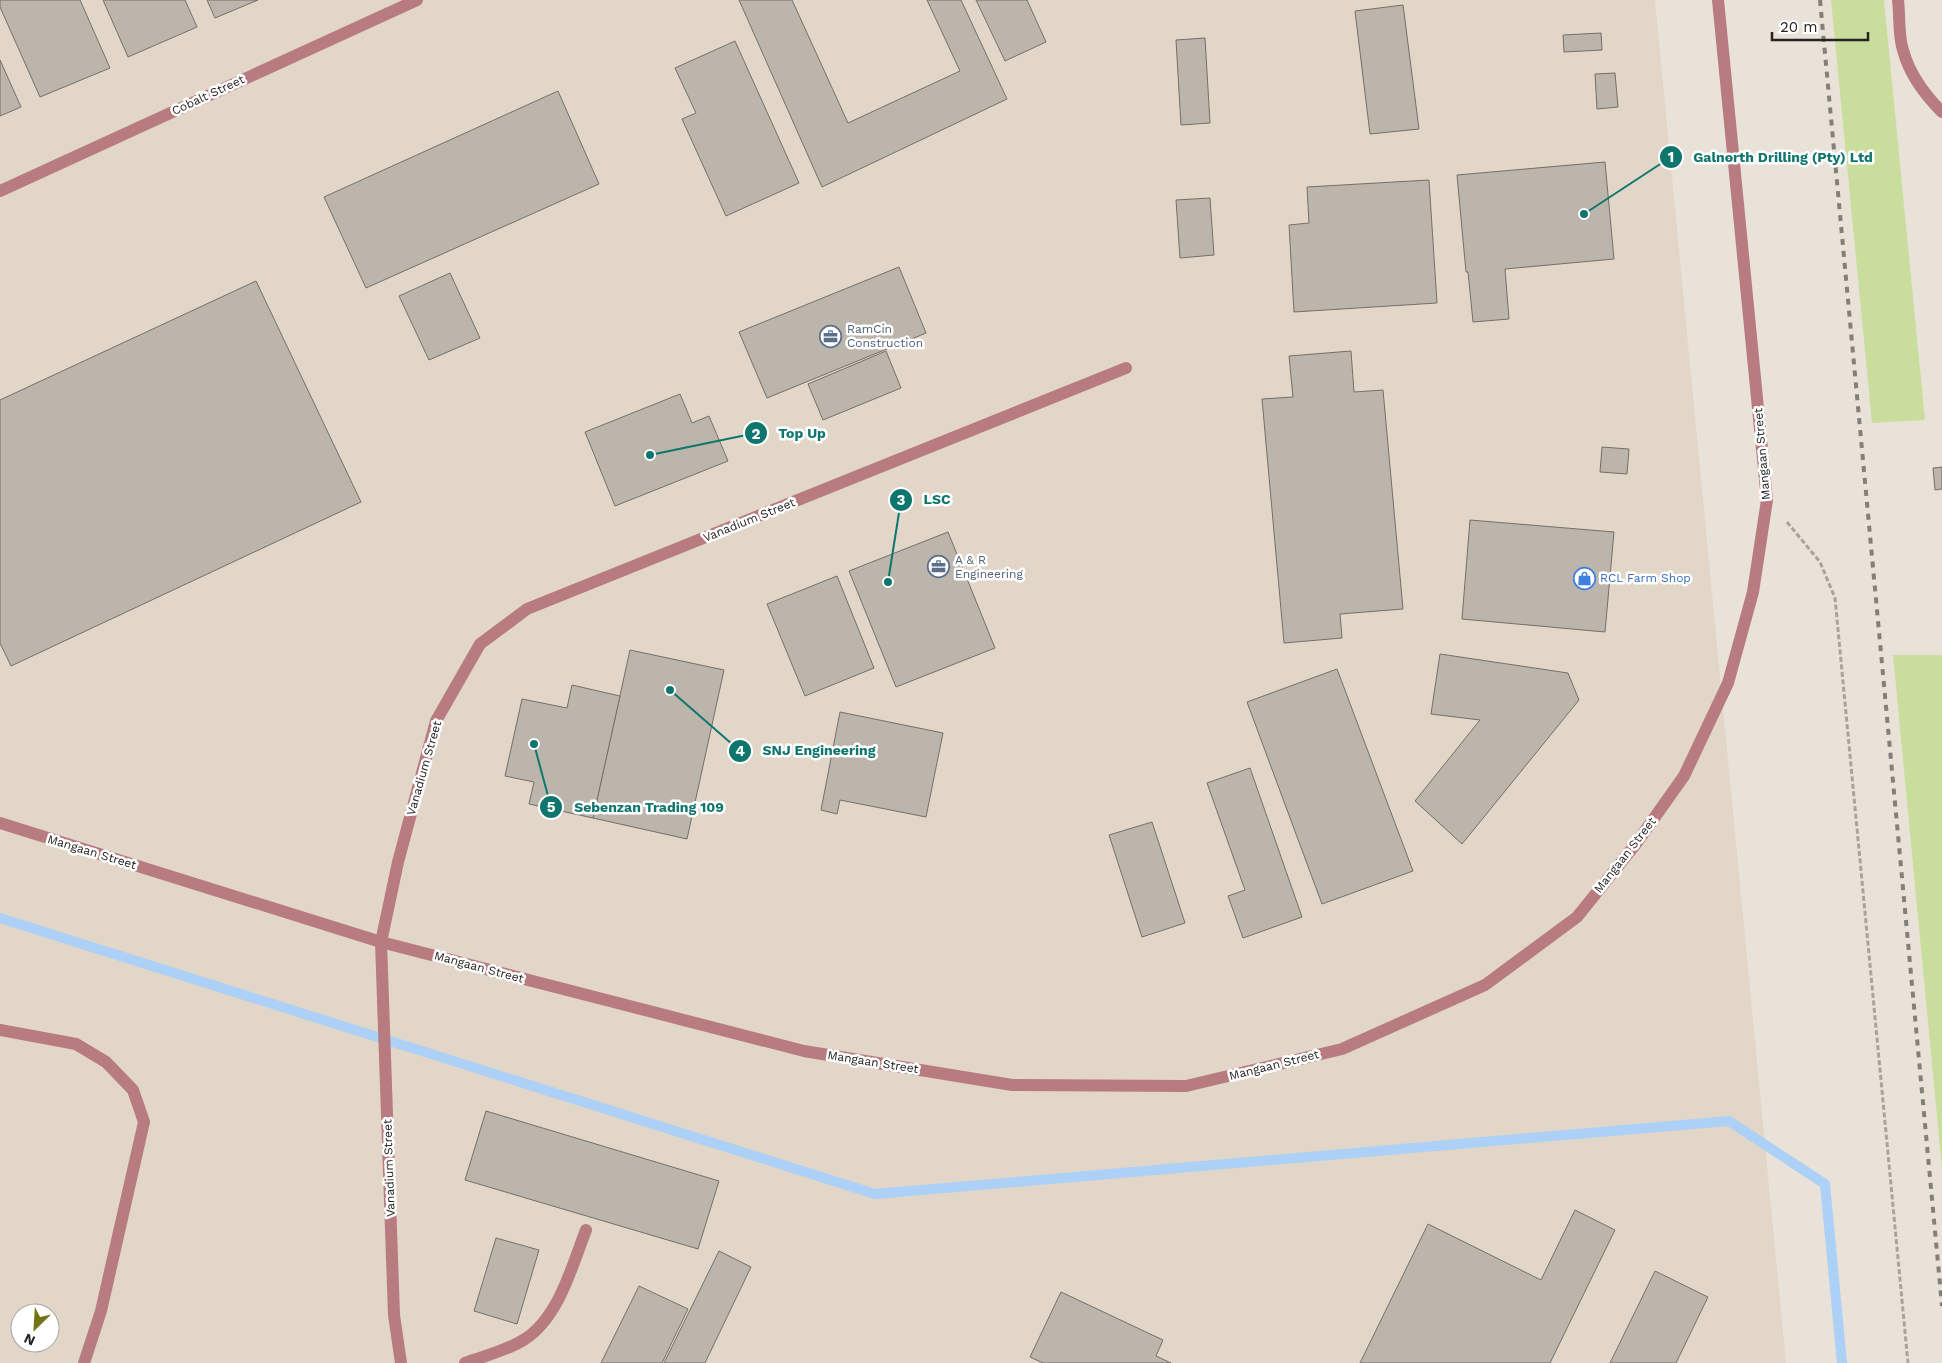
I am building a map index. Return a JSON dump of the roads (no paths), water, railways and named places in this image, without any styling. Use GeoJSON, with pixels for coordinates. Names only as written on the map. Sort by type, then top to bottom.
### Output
{"type":"FeatureCollection","features":[{"type":"Feature","properties":{"kind":"street","name":"Cobalt Street"},"geometry":{"type":"LineString","coordinates":[[0,191],[417,0]]}},
{"type":"Feature","properties":{"kind":"street","name":"Mangaan Street"},"geometry":{"type":"LineString","coordinates":[[0,823],[381,942],[804,1051],[1012,1085],[1186,1086],[1342,1049],[1485,985],[1577,917],[1635,845],[1684,776],[1728,683],[1754,592],[1767,500],[1718,0]]}},
{"type":"Feature","properties":{"kind":"street"},"geometry":{"type":"LineString","coordinates":[[1898,0],[1902,50],[1921,87],[1942,112]]}},
{"type":"Feature","properties":{"kind":"street","name":"Vanadium Street"},"geometry":{"type":"LineString","coordinates":[[401,1363],[394,1315],[381,942],[398,862],[436,721],[480,644],[527,609],[1126,368]]}},
{"type":"Feature","properties":{"kind":"street"},"geometry":{"type":"LineString","coordinates":[[0,1030],[76,1044],[106,1062],[133,1090],[144,1122],[101,1311],[84,1363]]}},
{"type":"Feature","properties":{"kind":"street"},"geometry":{"type":"LineString","coordinates":[[465,1363],[525,1339],[545,1320],[554,1309],[586,1230]]}},
{"type":"Feature","properties":{"kind":"waterway"},"geometry":{"type":"LineString","coordinates":[[0,918],[875,1194],[1729,1121],[1825,1184],[1842,1363]]}},
{"type":"Feature","properties":{"kind":"railway"},"geometry":{"type":"LineString","coordinates":[[1820,0],[1942,1306]]}},
{"type":"Feature","properties":{"kind":"place","name":"Galnorth Drilling (Pty) Ltd"},"geometry":{"type":"Point","coordinates":[1584,214]}},
{"type":"Feature","properties":{"kind":"place","name":"RamCin Construction"},"geometry":{"type":"Point","coordinates":[831,336]}},
{"type":"Feature","properties":{"kind":"place","name":"Top Up"},"geometry":{"type":"Point","coordinates":[650,455]}},
{"type":"Feature","properties":{"kind":"place","name":"A & R Engineering"},"geometry":{"type":"Point","coordinates":[939,567]}},
{"type":"Feature","properties":{"kind":"place","name":"RCL Farm Shop"},"geometry":{"type":"Point","coordinates":[1584,578]}},
{"type":"Feature","properties":{"kind":"place","name":"LSC"},"geometry":{"type":"Point","coordinates":[888,582]}},
{"type":"Feature","properties":{"kind":"place","name":"SNJ Engineering"},"geometry":{"type":"Point","coordinates":[670,690]}},
{"type":"Feature","properties":{"kind":"place","name":"Sebenzan Trading 109"},"geometry":{"type":"Point","coordinates":[534,744]}}]}
